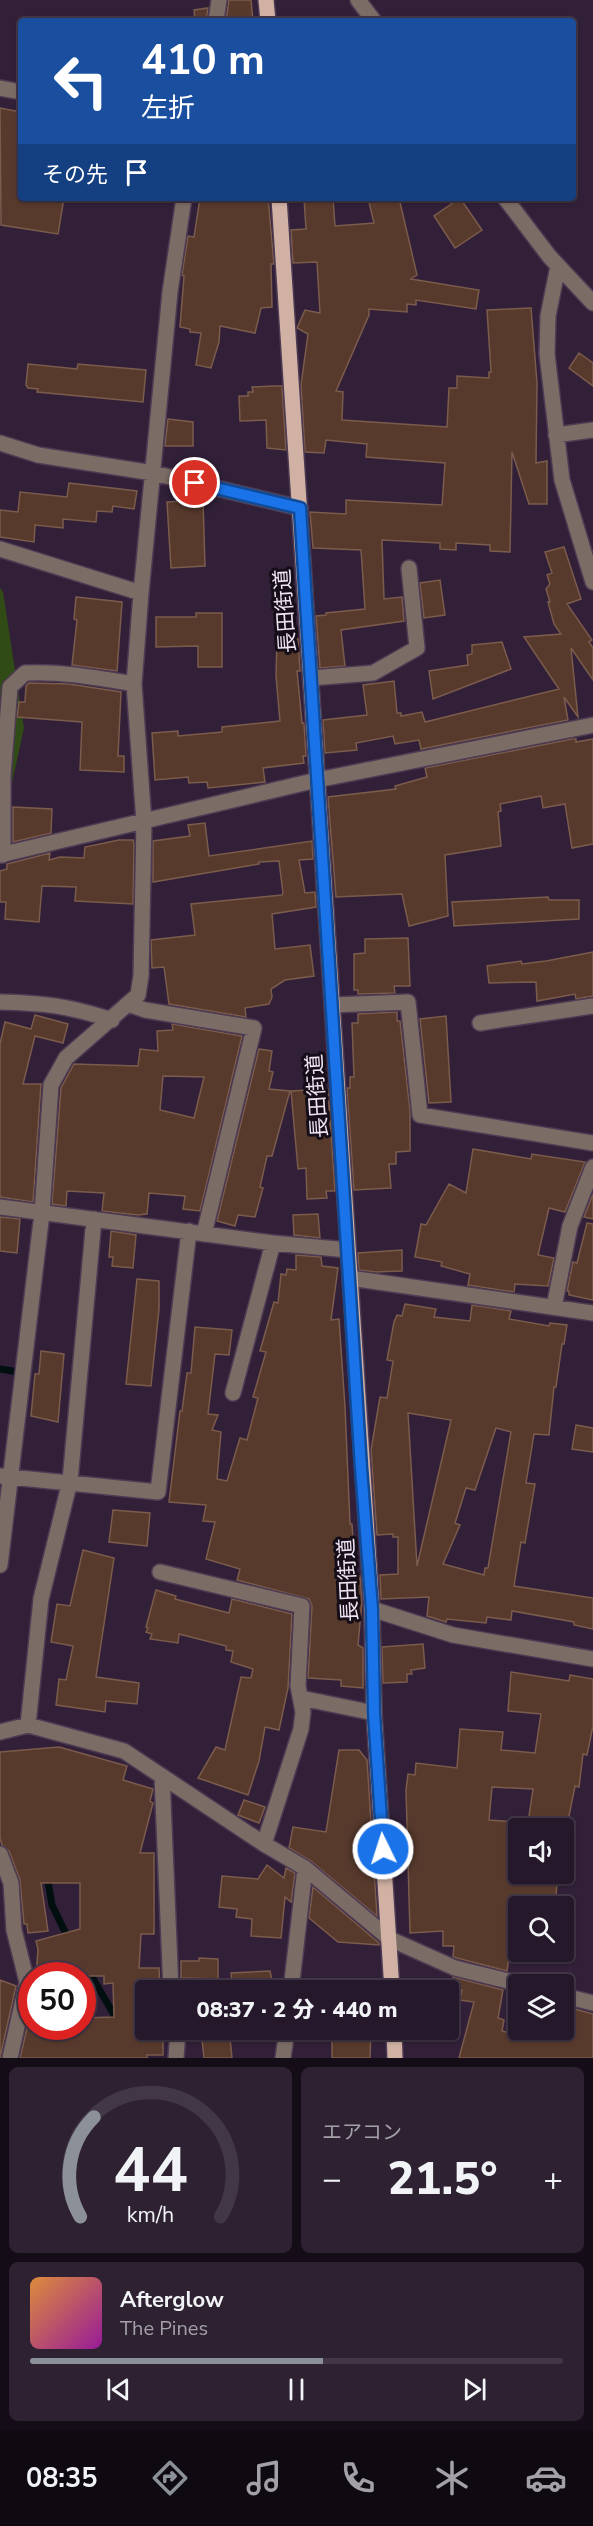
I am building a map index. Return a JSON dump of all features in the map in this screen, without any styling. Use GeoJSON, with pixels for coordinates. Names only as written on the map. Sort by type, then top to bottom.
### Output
{"type":"FeatureCollection","features":[{"type":"Feature","properties":{"kind":"main road"},"geometry":{"type":"LineString","coordinates":[[266,0],[268,18]]}},
{"type":"Feature","properties":{"kind":"main road","name":"長田街道"},"geometry":{"type":"LineString","coordinates":[[279,201],[372,1609],[374,1713],[392,1980]]}},
{"type":"Feature","properties":{"kind":"main road"},"geometry":{"type":"LineString","coordinates":[[394,2040],[395,2058]]}},
{"type":"Feature","properties":{"kind":"street"},"geometry":{"type":"LineString","coordinates":[[216,18],[219,0]]}},
{"type":"Feature","properties":{"kind":"street"},"geometry":{"type":"LineString","coordinates":[[358,0],[372,18]]}},
{"type":"Feature","properties":{"kind":"street"},"geometry":{"type":"LineString","coordinates":[[0,88],[18,91]]}},
{"type":"Feature","properties":{"kind":"street"},"geometry":{"type":"LineString","coordinates":[[0,1565],[6,1476],[42,1213],[51,1085],[66,1058],[138,995],[142,968],[144,822],[134,684],[170,292],[184,201]]}},
{"type":"Feature","properties":{"kind":"street"},"geometry":{"type":"LineString","coordinates":[[507,201],[558,266],[593,303]]}},
{"type":"Feature","properties":{"kind":"street"},"geometry":{"type":"LineString","coordinates":[[558,266],[548,316],[547,354],[562,480],[593,582]]}},
{"type":"Feature","properties":{"kind":"street"},"geometry":{"type":"LineString","coordinates":[[556,435],[593,430]]}},
{"type":"Feature","properties":{"kind":"street"},"geometry":{"type":"LineString","coordinates":[[0,443],[38,455],[153,473],[300,508]]}},
{"type":"Feature","properties":{"kind":"street"},"geometry":{"type":"LineString","coordinates":[[0,549],[141,593]]}},
{"type":"Feature","properties":{"kind":"street"},"geometry":{"type":"LineString","coordinates":[[311,678],[373,672],[417,648],[409,568]]}},
{"type":"Feature","properties":{"kind":"street"},"geometry":{"type":"LineString","coordinates":[[134,684],[89,676],[44,672],[25,673],[10,687],[2,777],[1,855],[317,780],[593,725]]}},
{"type":"Feature","properties":{"kind":"street"},"geometry":{"type":"LineString","coordinates":[[0,1002],[44,1003],[74,1007],[112,1020]]}},
{"type":"Feature","properties":{"kind":"street"},"geometry":{"type":"LineString","coordinates":[[332,1005],[408,1002],[420,1115],[593,1143]]}},
{"type":"Feature","properties":{"kind":"street"},"geometry":{"type":"LineString","coordinates":[[6,1476],[158,1492],[196,1232],[254,1028],[145,1010],[128,1004]]}},
{"type":"Feature","properties":{"kind":"street"},"geometry":{"type":"LineString","coordinates":[[480,1023],[593,1006]]}},
{"type":"Feature","properties":{"kind":"street"},"geometry":{"type":"LineString","coordinates":[[554,1307],[570,1226],[593,1167]]}},
{"type":"Feature","properties":{"kind":"street"},"geometry":{"type":"LineString","coordinates":[[0,1207],[273,1243],[348,1250]]}},
{"type":"Feature","properties":{"kind":"street"},"geometry":{"type":"LineString","coordinates":[[28,1725],[41,1599],[70,1481],[94,1220]]}},
{"type":"Feature","properties":{"kind":"street"},"geometry":{"type":"LineString","coordinates":[[233,1393],[273,1243]]}},
{"type":"Feature","properties":{"kind":"street"},"geometry":{"type":"LineString","coordinates":[[350,1278],[593,1313]]}},
{"type":"Feature","properties":{"kind":"street"},"geometry":{"type":"LineString","coordinates":[[160,1572],[302,1606],[298,1686],[303,1712],[297,1745],[264,1844]]}},
{"type":"Feature","properties":{"kind":"street"},"geometry":{"type":"LineString","coordinates":[[372,1609],[453,1635],[593,1659]]}},
{"type":"Feature","properties":{"kind":"street"},"geometry":{"type":"LineString","coordinates":[[301,1698],[374,1713]]}},
{"type":"Feature","properties":{"kind":"street"},"geometry":{"type":"LineString","coordinates":[[0,1732],[28,1725],[124,1751],[264,1844],[305,1868],[390,1939],[455,1968],[508,1981]]}},
{"type":"Feature","properties":{"kind":"street"},"geometry":{"type":"LineString","coordinates":[[162,1776],[171,1980]]}},
{"type":"Feature","properties":{"kind":"street"},"geometry":{"type":"LineString","coordinates":[[0,1854],[11,1883],[14,1930],[27,1982],[10,2058]]}},
{"type":"Feature","properties":{"kind":"street"},"geometry":{"type":"LineString","coordinates":[[292,1980],[305,1868]]}},
{"type":"Feature","properties":{"kind":"street"},"geometry":{"type":"LineString","coordinates":[[574,1998],[593,2003]]}},
{"type":"Feature","properties":{"kind":"street"},"geometry":{"type":"LineString","coordinates":[[176,2058],[177,2040]]}},
{"type":"Feature","properties":{"kind":"street"},"geometry":{"type":"LineString","coordinates":[[283,2058],[285,2040]]}},
{"type":"Feature","properties":{"kind":"green space"},"geometry":{"type":"Polygon","coordinates":[[[0,588],[3,592],[24,728],[11,787],[0,800],[0,588]]]}},
{"type":"Feature","properties":{"kind":"building"},"geometry":{"type":"Polygon","coordinates":[[[229,0],[251,0],[253,18],[226,18],[229,0]]]}},
{"type":"Feature","properties":{"kind":"building"},"geometry":{"type":"Polygon","coordinates":[[[208,8],[206,18],[195,18],[194,10],[208,8]]]}},
{"type":"Feature","properties":{"kind":"building"},"geometry":{"type":"Polygon","coordinates":[[[0,108],[18,111],[18,201],[64,201],[58,234],[1,225],[0,108]]]}},
{"type":"Feature","properties":{"kind":"building"},"geometry":{"type":"Polygon","coordinates":[[[200,201],[268,201],[274,264],[271,264],[272,307],[261,308],[255,333],[220,326],[219,342],[211,368],[196,365],[201,333],[190,332],[190,329],[180,327],[184,276],[182,275],[188,236],[194,237],[200,201]]]}},
{"type":"Feature","properties":{"kind":"building"},"geometry":{"type":"Polygon","coordinates":[[[304,201],[333,201],[335,226],[374,223],[369,201],[400,201],[417,275],[411,279],[479,290],[476,309],[416,300],[416,305],[407,304],[407,312],[369,309],[369,315],[336,391],[343,392],[342,420],[447,427],[449,388],[457,388],[457,376],[489,378],[489,372],[491,372],[487,310],[531,308],[537,383],[536,463],[547,461],[547,504],[529,504],[512,452],[510,552],[490,551],[490,545],[456,543],[456,550],[440,549],[440,543],[382,540],[384,599],[402,597],[404,621],[341,630],[345,666],[320,668],[316,616],[365,609],[361,550],[313,548],[310,512],[346,514],[346,500],[442,505],[445,463],[366,457],[367,444],[326,440],[324,453],[305,452],[301,385],[308,334],[297,328],[305,310],[320,313],[317,262],[293,263],[291,230],[306,229],[304,201]]]}},
{"type":"Feature","properties":{"kind":"building"},"geometry":{"type":"Polygon","coordinates":[[[456,201],[462,201],[482,230],[455,248],[434,216],[456,201]]]}},
{"type":"Feature","properties":{"kind":"building"},"geometry":{"type":"Polygon","coordinates":[[[579,353],[593,363],[593,386],[569,368],[579,353]]]}},
{"type":"Feature","properties":{"kind":"building"},"geometry":{"type":"Polygon","coordinates":[[[28,364],[77,369],[78,364],[146,370],[143,402],[37,392],[38,389],[28,388],[26,385],[28,364]]]}},
{"type":"Feature","properties":{"kind":"building"},"geometry":{"type":"Polygon","coordinates":[[[282,386],[286,450],[267,448],[266,420],[240,421],[239,396],[248,396],[248,392],[253,392],[252,387],[282,386]]]}},
{"type":"Feature","properties":{"kind":"building"},"geometry":{"type":"Polygon","coordinates":[[[168,419],[193,422],[193,446],[165,446],[168,419]]]}},
{"type":"Feature","properties":{"kind":"building"},"geometry":{"type":"Polygon","coordinates":[[[69,483],[137,491],[134,509],[113,506],[112,512],[97,511],[96,522],[63,519],[63,528],[35,525],[34,542],[0,537],[0,510],[18,512],[20,492],[67,497],[69,483]]]}},
{"type":"Feature","properties":{"kind":"building"},"geometry":{"type":"Polygon","coordinates":[[[203,500],[205,566],[171,568],[167,502],[203,500]]]}},
{"type":"Feature","properties":{"kind":"building"},"geometry":{"type":"Polygon","coordinates":[[[564,547],[581,599],[567,604],[592,640],[589,642],[593,648],[593,680],[571,648],[578,717],[564,697],[568,720],[421,749],[419,740],[395,744],[393,736],[356,743],[357,750],[325,753],[323,720],[367,715],[363,685],[394,681],[397,713],[401,713],[401,716],[422,712],[425,722],[559,689],[524,637],[561,634],[554,624],[548,602],[550,602],[546,589],[550,584],[547,575],[552,573],[545,552],[564,547]]]}},
{"type":"Feature","properties":{"kind":"building"},"geometry":{"type":"Polygon","coordinates":[[[440,580],[445,615],[424,618],[420,583],[440,580]]]}},
{"type":"Feature","properties":{"kind":"building"},"geometry":{"type":"Polygon","coordinates":[[[76,597],[122,602],[117,671],[72,665],[77,620],[74,619],[76,597]]]}},
{"type":"Feature","properties":{"kind":"building"},"geometry":{"type":"Polygon","coordinates":[[[196,613],[222,613],[222,667],[198,667],[198,646],[156,647],[156,617],[196,617],[196,613]]]}},
{"type":"Feature","properties":{"kind":"building"},"geometry":{"type":"Polygon","coordinates":[[[277,639],[298,639],[300,671],[297,671],[302,723],[304,723],[306,756],[303,756],[304,763],[263,768],[265,782],[208,788],[207,782],[189,783],[188,777],[155,780],[152,733],[178,731],[178,736],[222,732],[222,727],[280,721],[276,676],[277,639]]]}},
{"type":"Feature","properties":{"kind":"building"},"geometry":{"type":"Polygon","coordinates":[[[502,642],[511,669],[433,699],[429,671],[468,665],[467,655],[472,654],[472,645],[502,642]]]}},
{"type":"Feature","properties":{"kind":"building"},"geometry":{"type":"Polygon","coordinates":[[[29,683],[69,684],[121,692],[118,756],[124,756],[124,772],[80,770],[82,722],[17,717],[19,702],[25,702],[26,686],[29,683]]]}},
{"type":"Feature","properties":{"kind":"building"},"geometry":{"type":"Polygon","coordinates":[[[576,739],[576,742],[593,739],[593,844],[572,848],[565,804],[543,808],[541,796],[500,804],[501,811],[498,812],[501,846],[445,855],[448,916],[409,926],[402,894],[336,897],[328,797],[396,789],[395,786],[427,777],[425,768],[576,739]]]}},
{"type":"Feature","properties":{"kind":"building"},"geometry":{"type":"Polygon","coordinates":[[[13,807],[52,809],[51,833],[13,842],[13,807]]]}},
{"type":"Feature","properties":{"kind":"building"},"geometry":{"type":"Polygon","coordinates":[[[205,823],[209,856],[312,841],[313,859],[299,860],[305,893],[315,892],[316,907],[272,914],[275,949],[310,945],[314,976],[285,980],[271,989],[272,997],[269,1004],[245,1008],[246,1017],[169,1004],[164,967],[152,968],[151,940],[195,935],[191,904],[282,895],[283,893],[279,861],[259,862],[259,864],[153,882],[153,841],[190,836],[188,825],[205,823]]]}},
{"type":"Feature","properties":{"kind":"building"},"geometry":{"type":"Polygon","coordinates":[[[119,840],[133,840],[134,844],[133,904],[75,901],[76,887],[42,886],[39,922],[5,919],[6,902],[0,902],[0,871],[7,869],[7,864],[50,853],[49,860],[60,857],[84,858],[85,847],[119,840]]]}},
{"type":"Feature","properties":{"kind":"building"},"geometry":{"type":"Polygon","coordinates":[[[548,897],[549,900],[579,900],[579,919],[454,926],[452,902],[548,897]]]}},
{"type":"Feature","properties":{"kind":"building"},"geometry":{"type":"Polygon","coordinates":[[[408,938],[410,986],[394,986],[395,993],[358,994],[358,990],[354,990],[354,954],[365,953],[365,939],[408,938]]]}},
{"type":"Feature","properties":{"kind":"building"},"geometry":{"type":"Polygon","coordinates":[[[593,952],[593,996],[576,999],[575,994],[537,1001],[536,982],[489,983],[487,966],[521,961],[522,964],[546,961],[593,952]]]}},
{"type":"Feature","properties":{"kind":"building"},"geometry":{"type":"Polygon","coordinates":[[[397,1012],[397,1021],[400,1021],[410,1111],[410,1151],[396,1152],[396,1164],[389,1164],[391,1188],[354,1190],[347,1088],[350,1088],[350,1077],[354,1077],[352,1023],[358,1023],[358,1014],[397,1012]]]}},
{"type":"Feature","properties":{"kind":"building"},"geometry":{"type":"Polygon","coordinates":[[[35,1015],[68,1024],[63,1043],[35,1036],[23,1084],[41,1084],[33,1202],[0,1197],[0,1044],[5,1022],[31,1029],[35,1015]]]}},
{"type":"Feature","properties":{"kind":"building"},"geometry":{"type":"Polygon","coordinates":[[[446,1016],[451,1102],[429,1103],[420,1019],[446,1016]]]}},
{"type":"Feature","properties":{"kind":"building"},"geometry":{"type":"Polygon","coordinates":[[[172,1024],[242,1036],[200,1211],[183,1209],[185,1196],[149,1193],[147,1214],[102,1211],[104,1193],[67,1191],[66,1206],[52,1204],[61,1088],[74,1064],[138,1066],[140,1049],[158,1051],[157,1031],[173,1030],[172,1024]],[[163,1076],[160,1110],[194,1118],[204,1077],[163,1076]]]}},
{"type":"Feature","properties":{"kind":"building"},"geometry":{"type":"Polygon","coordinates":[[[259,1049],[272,1051],[269,1071],[273,1072],[269,1089],[290,1091],[272,1156],[267,1156],[260,1187],[263,1188],[255,1217],[238,1215],[235,1226],[217,1221],[259,1049]]]}},
{"type":"Feature","properties":{"kind":"building"},"geometry":{"type":"Polygon","coordinates":[[[328,1089],[335,1191],[326,1191],[327,1198],[307,1199],[306,1168],[298,1169],[291,1091],[328,1089]]]}},
{"type":"Feature","properties":{"kind":"building"},"geometry":{"type":"Polygon","coordinates":[[[473,1149],[531,1159],[532,1154],[585,1162],[565,1212],[549,1208],[538,1255],[554,1258],[548,1286],[515,1284],[514,1292],[468,1285],[470,1274],[441,1266],[442,1262],[415,1257],[421,1224],[426,1225],[449,1184],[466,1193],[473,1149]]]}},
{"type":"Feature","properties":{"kind":"building"},"geometry":{"type":"Polygon","coordinates":[[[593,1194],[593,1219],[584,1217],[593,1194]]]}},
{"type":"Feature","properties":{"kind":"building"},"geometry":{"type":"Polygon","coordinates":[[[318,1214],[320,1238],[294,1235],[293,1215],[318,1214]]]}},
{"type":"Feature","properties":{"kind":"building"},"geometry":{"type":"Polygon","coordinates":[[[0,1217],[20,1219],[17,1253],[0,1251],[0,1217]]]}},
{"type":"Feature","properties":{"kind":"building"},"geometry":{"type":"Polygon","coordinates":[[[587,1223],[593,1224],[593,1300],[569,1295],[567,1291],[573,1262],[577,1263],[587,1223]]]}},
{"type":"Feature","properties":{"kind":"building"},"geometry":{"type":"Polygon","coordinates":[[[111,1231],[136,1235],[133,1268],[112,1266],[113,1257],[109,1257],[111,1231]]]}},
{"type":"Feature","properties":{"kind":"building"},"geometry":{"type":"Polygon","coordinates":[[[402,1250],[402,1271],[359,1270],[358,1253],[402,1250]]]}},
{"type":"Feature","properties":{"kind":"building"},"geometry":{"type":"Polygon","coordinates":[[[296,1255],[321,1257],[322,1266],[338,1268],[331,1320],[339,1319],[350,1524],[352,1524],[355,1573],[356,1576],[360,1576],[362,1601],[358,1645],[363,1648],[363,1688],[341,1686],[341,1680],[308,1678],[312,1606],[309,1599],[237,1580],[240,1569],[206,1559],[215,1522],[203,1521],[206,1505],[169,1502],[180,1411],[182,1411],[187,1373],[191,1373],[195,1327],[232,1330],[229,1355],[215,1354],[208,1414],[218,1415],[212,1430],[221,1432],[217,1479],[227,1481],[240,1438],[247,1440],[258,1398],[253,1397],[266,1352],[260,1351],[274,1302],[278,1303],[281,1274],[286,1275],[287,1269],[296,1270],[296,1255]]]}},
{"type":"Feature","properties":{"kind":"building"},"geometry":{"type":"Polygon","coordinates":[[[137,1279],[159,1281],[159,1309],[151,1386],[126,1384],[137,1279]]]}},
{"type":"Feature","properties":{"kind":"building"},"geometry":{"type":"Polygon","coordinates":[[[405,1304],[436,1309],[434,1317],[470,1321],[472,1305],[511,1311],[509,1319],[549,1326],[550,1323],[567,1325],[556,1387],[554,1387],[549,1435],[534,1434],[526,1483],[535,1484],[525,1543],[521,1542],[514,1586],[593,1598],[593,1629],[574,1625],[574,1622],[512,1611],[511,1620],[487,1617],[486,1623],[447,1619],[446,1622],[427,1616],[429,1597],[381,1599],[380,1575],[398,1574],[398,1537],[393,1537],[393,1534],[377,1535],[371,1450],[380,1397],[387,1398],[393,1361],[387,1360],[394,1322],[397,1315],[402,1316],[405,1304]],[[408,1413],[417,1566],[451,1420],[408,1413]],[[496,1428],[475,1490],[466,1488],[455,1523],[460,1525],[443,1564],[484,1575],[485,1568],[488,1568],[511,1432],[496,1428]]]}},
{"type":"Feature","properties":{"kind":"building"},"geometry":{"type":"Polygon","coordinates":[[[41,1351],[64,1354],[58,1422],[31,1416],[35,1374],[39,1374],[41,1351]]]}},
{"type":"Feature","properties":{"kind":"building"},"geometry":{"type":"Polygon","coordinates":[[[576,1425],[593,1428],[593,1452],[572,1449],[576,1425]]]}},
{"type":"Feature","properties":{"kind":"building"},"geometry":{"type":"Polygon","coordinates":[[[113,1510],[150,1513],[147,1546],[109,1542],[113,1510]]]}},
{"type":"Feature","properties":{"kind":"building"},"geometry":{"type":"Polygon","coordinates":[[[83,1550],[114,1558],[96,1677],[139,1683],[137,1704],[106,1701],[105,1712],[56,1705],[59,1679],[66,1680],[73,1646],[51,1642],[57,1604],[70,1606],[83,1550]]]}},
{"type":"Feature","properties":{"kind":"building"},"geometry":{"type":"Polygon","coordinates":[[[156,1590],[176,1596],[175,1599],[229,1613],[232,1599],[292,1614],[288,1688],[279,1730],[265,1727],[259,1761],[248,1795],[198,1778],[216,1747],[225,1750],[241,1677],[251,1678],[253,1669],[231,1662],[233,1651],[226,1650],[226,1646],[179,1634],[178,1643],[150,1639],[152,1634],[146,1632],[148,1628],[146,1627],[156,1590]]]}},
{"type":"Feature","properties":{"kind":"building"},"geometry":{"type":"Polygon","coordinates":[[[423,1644],[425,1668],[411,1670],[412,1674],[407,1674],[407,1682],[383,1683],[382,1647],[423,1644]]]}},
{"type":"Feature","properties":{"kind":"building"},"geometry":{"type":"Polygon","coordinates":[[[511,1672],[569,1681],[570,1675],[593,1679],[593,1726],[587,1755],[583,1754],[579,1787],[575,1786],[569,1818],[529,1818],[533,1789],[492,1787],[489,1820],[508,1821],[508,1884],[557,1884],[556,1896],[508,1896],[507,1971],[453,1957],[454,1946],[443,1946],[443,1931],[410,1933],[406,1790],[408,1774],[415,1775],[416,1763],[457,1768],[460,1729],[503,1732],[501,1750],[535,1753],[541,1714],[508,1711],[511,1672]]]}},
{"type":"Feature","properties":{"kind":"building"},"geometry":{"type":"Polygon","coordinates":[[[59,1747],[127,1766],[123,1780],[153,1789],[150,1801],[153,1803],[140,1853],[154,1853],[154,1934],[141,1934],[139,1968],[159,1968],[160,1980],[135,1980],[135,2040],[163,2040],[163,2055],[147,2055],[147,2058],[20,2058],[24,2040],[96,2040],[96,2018],[114,2017],[113,1983],[104,1984],[104,1976],[96,1976],[96,1962],[37,1962],[36,1941],[80,1929],[80,1883],[41,1883],[48,1931],[28,1933],[27,1924],[24,1924],[20,1880],[9,1851],[2,1845],[0,1838],[0,1752],[59,1747]]]}},
{"type":"Feature","properties":{"kind":"building"},"geometry":{"type":"Polygon","coordinates":[[[339,1750],[359,1750],[367,1760],[377,1916],[311,1861],[289,1848],[293,1827],[326,1832],[339,1750]]]}},
{"type":"Feature","properties":{"kind":"building"},"geometry":{"type":"Polygon","coordinates":[[[244,1800],[265,1807],[259,1823],[238,1815],[244,1800]]]}},
{"type":"Feature","properties":{"kind":"building"},"geometry":{"type":"Polygon","coordinates":[[[267,1865],[284,1878],[286,1868],[295,1873],[291,1902],[285,1897],[281,1938],[251,1936],[252,1919],[236,1917],[237,1909],[219,1907],[222,1876],[258,1879],[267,1865]]]}},
{"type":"Feature","properties":{"kind":"building"},"geometry":{"type":"Polygon","coordinates":[[[313,1887],[379,1945],[338,1942],[309,1918],[313,1887]]]}},
{"type":"Feature","properties":{"kind":"building"},"geometry":{"type":"Polygon","coordinates":[[[199,1958],[218,1959],[218,1979],[181,1978],[181,1961],[199,1961],[199,1958]]]}},
{"type":"Feature","properties":{"kind":"building"},"geometry":{"type":"Polygon","coordinates":[[[270,1971],[272,1980],[232,1980],[231,1973],[270,1971]]]}},
{"type":"Feature","properties":{"kind":"building"},"geometry":{"type":"Polygon","coordinates":[[[453,1977],[503,1990],[498,2018],[504,2020],[502,2031],[508,2032],[508,2040],[574,2040],[574,2009],[593,2014],[593,2058],[459,2058],[474,2002],[460,2000],[462,1990],[459,1990],[459,1980],[453,1980],[453,1977]]]}},
{"type":"Feature","properties":{"kind":"building"},"geometry":{"type":"Polygon","coordinates":[[[0,1980],[16,1986],[0,2058],[0,1980]]]}},
{"type":"Feature","properties":{"kind":"building"},"geometry":{"type":"Polygon","coordinates":[[[202,2040],[230,2040],[232,2058],[204,2058],[202,2040]]]}},
{"type":"Feature","properties":{"kind":"building"},"geometry":{"type":"Polygon","coordinates":[[[332,2040],[371,2040],[370,2058],[332,2058],[332,2040]]]}},
{"type":"Feature","properties":{"kind":"waterway"},"geometry":{"type":"LineString","coordinates":[[0,1369],[19,1372]]}},
{"type":"Feature","properties":{"kind":"waterway"},"geometry":{"type":"LineString","coordinates":[[47,1875],[52,1905],[69,1940]]}},
{"type":"Feature","properties":{"kind":"waterway"},"geometry":{"type":"LineString","coordinates":[[96,1984],[117,2020]]}},
{"type":"Feature","properties":{"kind":"route"},"geometry":{"type":"LineString","coordinates":[[195,483],[300,508],[372,1609],[374,1713],[383,1849]]}}]}
